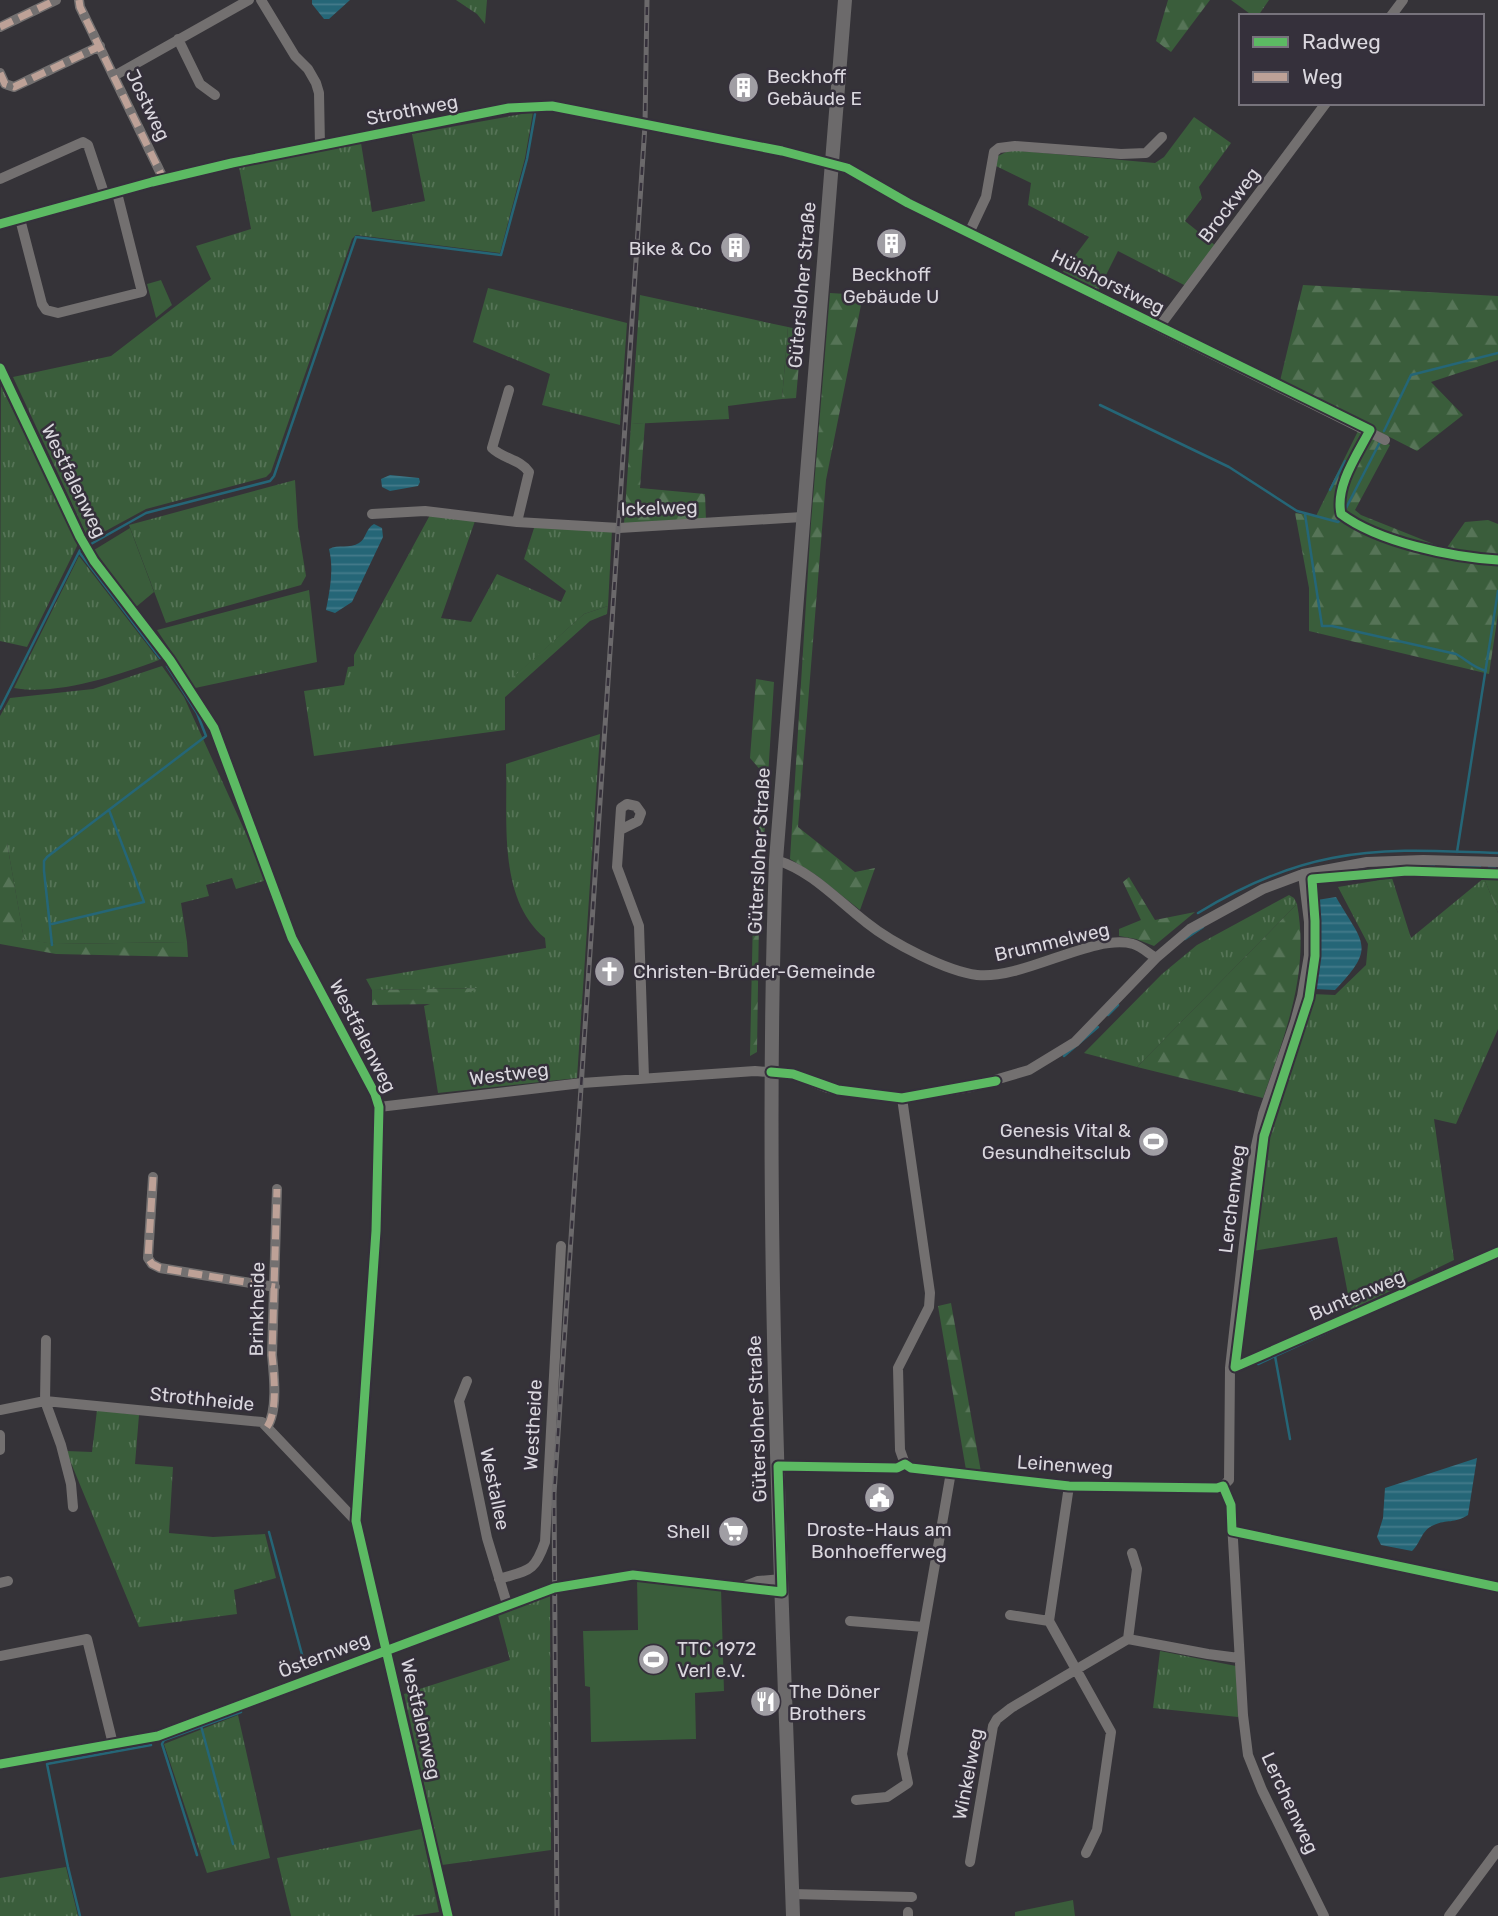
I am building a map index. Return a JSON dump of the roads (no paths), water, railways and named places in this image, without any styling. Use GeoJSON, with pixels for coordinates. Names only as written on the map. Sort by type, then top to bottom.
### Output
{"type":"FeatureCollection","features":[{"type":"Feature","properties":{"kind":"main road","name":"Gütersloher Straße"},"geometry":{"type":"LineString","coordinates":[[793,1916],[774,1340],[771,1072],[776,860],[845,0]]}},
{"type":"Feature","properties":{"kind":"street"},"geometry":{"type":"LineString","coordinates":[[0,27],[56,0]]}},
{"type":"Feature","properties":{"kind":"street","name":"Jostweg"},"geometry":{"type":"LineString","coordinates":[[79,0],[164,180]]}},
{"type":"Feature","properties":{"kind":"street"},"geometry":{"type":"LineString","coordinates":[[114,76],[249,0]]}},
{"type":"Feature","properties":{"kind":"street"},"geometry":{"type":"LineString","coordinates":[[261,0],[295,56],[308,69],[316,83],[319,93],[320,146]]}},
{"type":"Feature","properties":{"kind":"street"},"geometry":{"type":"LineString","coordinates":[[178,39],[200,84],[215,95]]}},
{"type":"Feature","properties":{"kind":"street"},"geometry":{"type":"LineString","coordinates":[[0,73],[5,84],[14,87],[100,46]]}},
{"type":"Feature","properties":{"kind":"street","name":"Brockweg"},"geometry":{"type":"LineString","coordinates":[[1159,327],[1325,105]]}},
{"type":"Feature","properties":{"kind":"street","name":"Strothweg"},"geometry":{"type":"LineString","coordinates":[[1,221],[20,219],[164,180],[509,108],[552,106],[782,151],[831,164]]}},
{"type":"Feature","properties":{"kind":"street"},"geometry":{"type":"LineString","coordinates":[[969,233],[986,197],[990,166],[994,152],[999,148],[1015,146],[1121,154],[1146,153],[1162,137]]}},
{"type":"Feature","properties":{"kind":"street"},"geometry":{"type":"LineString","coordinates":[[0,179],[83,142],[88,145],[105,196]]}},
{"type":"Feature","properties":{"kind":"street","name":"Hülshorstweg"},"geometry":{"type":"LineString","coordinates":[[831,164],[847,168],[888,193],[1385,439]]}},
{"type":"Feature","properties":{"kind":"street"},"geometry":{"type":"LineString","coordinates":[[20,219],[43,304],[47,310],[58,313],[142,292],[117,193]]}},
{"type":"Feature","properties":{"kind":"street","name":"Westfalenweg"},"geometry":{"type":"LineString","coordinates":[[0,368],[94,561],[178,670],[214,728],[292,938],[375,1094],[379,1107],[376,1231],[356,1521],[448,1916]]}},
{"type":"Feature","properties":{"kind":"street"},"geometry":{"type":"LineString","coordinates":[[509,390],[492,448],[500,456],[524,464],[529,472],[517,522]]}},
{"type":"Feature","properties":{"kind":"street","name":"Ickelweg"},"geometry":{"type":"LineString","coordinates":[[372,513],[425,511],[517,522],[619,528],[802,517]]}},
{"type":"Feature","properties":{"kind":"street"},"geometry":{"type":"LineString","coordinates":[[620,830],[617,867],[639,926],[644,1078]]}},
{"type":"Feature","properties":{"kind":"street","name":"Brummelweg"},"geometry":{"type":"LineString","coordinates":[[776,860],[795,866],[868,925],[921,957],[976,975],[999,974],[1111,943],[1134,944],[1156,958]]}},
{"type":"Feature","properties":{"kind":"street"},"geometry":{"type":"LineString","coordinates":[[771,1072],[793,1074],[838,1090],[902,1098],[971,1087],[1029,1070],[1075,1042],[1156,958],[1190,929],[1263,889],[1303,874],[1367,862],[1498,862]]}},
{"type":"Feature","properties":{"kind":"street","name":"Lerchenweg"},"geometry":{"type":"LineString","coordinates":[[1303,874],[1309,922],[1307,969],[1296,1023],[1263,1114],[1254,1155],[1230,1367],[1229,1480],[1223,1486],[1231,1505],[1242,1715],[1248,1755],[1262,1790],[1324,1916]]}},
{"type":"Feature","properties":{"kind":"street","name":"Westweg"},"geometry":{"type":"LineString","coordinates":[[379,1107],[582,1083],[771,1072]]}},
{"type":"Feature","properties":{"kind":"street","name":"Leinenweg"},"geometry":{"type":"LineString","coordinates":[[902,1098],[930,1293],[929,1307],[898,1368],[900,1450],[905,1464],[911,1468],[1069,1486],[1223,1486]]}},
{"type":"Feature","properties":{"kind":"street"},"geometry":{"type":"LineString","coordinates":[[153,1177],[148,1258],[152,1264],[160,1268],[275,1287]]}},
{"type":"Feature","properties":{"kind":"street","name":"Brinkheide"},"geometry":{"type":"LineString","coordinates":[[267,1427],[272,1420],[274,1379],[272,1355],[277,1189]]}},
{"type":"Feature","properties":{"kind":"street","name":"Westheide"},"geometry":{"type":"LineString","coordinates":[[499,1579],[529,1570],[538,1563],[545,1542],[561,1246]]}},
{"type":"Feature","properties":{"kind":"street","name":"Buntenweg"},"geometry":{"type":"LineString","coordinates":[[1230,1367],[1498,1252]]}},
{"type":"Feature","properties":{"kind":"street"},"geometry":{"type":"LineString","coordinates":[[46,1340],[45,1401],[61,1445],[71,1484],[73,1507]]}},
{"type":"Feature","properties":{"kind":"street","name":"Westallee"},"geometry":{"type":"LineString","coordinates":[[467,1381],[459,1401],[487,1538],[507,1604]]}},
{"type":"Feature","properties":{"kind":"street","name":"Strothheide"},"geometry":{"type":"LineString","coordinates":[[0,1410],[45,1401],[262,1422],[356,1521]]}},
{"type":"Feature","properties":{"kind":"street"},"geometry":{"type":"LineString","coordinates":[[0,1435],[0,1450]]}},
{"type":"Feature","properties":{"kind":"street"},"geometry":{"type":"LineString","coordinates":[[856,1800],[887,1797],[908,1783],[902,1754],[951,1472]]}},
{"type":"Feature","properties":{"kind":"street"},"geometry":{"type":"LineString","coordinates":[[1069,1486],[1049,1620],[1111,1732],[1097,1830],[1086,1853]]}},
{"type":"Feature","properties":{"kind":"street"},"geometry":{"type":"LineString","coordinates":[[1232,1531],[1498,1587]]}},
{"type":"Feature","properties":{"kind":"street"},"geometry":{"type":"LineString","coordinates":[[1132,1553],[1137,1569],[1128,1639],[1239,1657]]}},
{"type":"Feature","properties":{"kind":"street","name":"Östernweg"},"geometry":{"type":"LineString","coordinates":[[0,1764],[158,1736],[554,1588],[633,1575],[743,1587],[782,1586]]}},
{"type":"Feature","properties":{"kind":"street"},"geometry":{"type":"LineString","coordinates":[[1010,1615],[1049,1620]]}},
{"type":"Feature","properties":{"kind":"street"},"geometry":{"type":"LineString","coordinates":[[850,1621],[924,1627]]}},
{"type":"Feature","properties":{"kind":"street"},"geometry":{"type":"LineString","coordinates":[[0,1656],[88,1639],[113,1744]]}},
{"type":"Feature","properties":{"kind":"street","name":"Winkelweg"},"geometry":{"type":"LineString","coordinates":[[970,1862],[993,1726],[1011,1708],[1128,1639]]}},
{"type":"Feature","properties":{"kind":"street"},"geometry":{"type":"LineString","coordinates":[[1449,1916],[1498,1850]]}},
{"type":"Feature","properties":{"kind":"street"},"geometry":{"type":"LineString","coordinates":[[792,1894],[912,1897]]}},
{"type":"Feature","properties":{"kind":"water"},"geometry":{"type":"Polygon","coordinates":[[[312,0],[350,0],[329,19],[324,19],[312,4],[312,0]]]}},
{"type":"Feature","properties":{"kind":"water"},"geometry":{"type":"Polygon","coordinates":[[[390,475],[419,478],[420,482],[418,486],[390,491],[382,487],[381,479],[390,475]]]}},
{"type":"Feature","properties":{"kind":"water"},"geometry":{"type":"Polygon","coordinates":[[[374,524],[382,528],[383,537],[352,602],[335,613],[326,610],[331,572],[329,549],[359,543],[374,524]]]}},
{"type":"Feature","properties":{"kind":"water"},"geometry":{"type":"Polygon","coordinates":[[[1336,897],[1359,935],[1361,954],[1357,964],[1335,990],[1314,989],[1319,956],[1317,900],[1336,897]]]}},
{"type":"Feature","properties":{"kind":"water"},"geometry":{"type":"Polygon","coordinates":[[[1477,1458],[1468,1515],[1430,1527],[1412,1551],[1381,1545],[1377,1537],[1383,1518],[1385,1488],[1477,1458]]]}},
{"type":"Feature","properties":{"kind":"waterway"},"geometry":{"type":"LineString","coordinates":[[91,544],[146,513],[270,481],[274,476],[356,237],[501,255],[527,159],[535,114]]}},
{"type":"Feature","properties":{"kind":"waterway"},"geometry":{"type":"LineString","coordinates":[[1384,431],[1411,375],[1498,353]]}},
{"type":"Feature","properties":{"kind":"waterway"},"geometry":{"type":"LineString","coordinates":[[1100,405],[1229,467],[1297,511],[1338,522],[1340,520]]}},
{"type":"Feature","properties":{"kind":"waterway"},"geometry":{"type":"LineString","coordinates":[[1344,512],[1380,442]]}},
{"type":"Feature","properties":{"kind":"waterway"},"geometry":{"type":"LineString","coordinates":[[1330,490],[1345,461]]}},
{"type":"Feature","properties":{"kind":"waterway"},"geometry":{"type":"LineString","coordinates":[[1305,514],[1322,626],[1456,654],[1486,671]]}},
{"type":"Feature","properties":{"kind":"waterway"},"geometry":{"type":"LineString","coordinates":[[0,709],[80,550]]}},
{"type":"Feature","properties":{"kind":"waterway"},"geometry":{"type":"LineString","coordinates":[[79,552],[160,658]]}},
{"type":"Feature","properties":{"kind":"waterway"},"geometry":{"type":"LineString","coordinates":[[1457,852],[1498,591]]}},
{"type":"Feature","properties":{"kind":"waterway"},"geometry":{"type":"LineString","coordinates":[[52,945],[44,861],[206,736],[197,713],[167,666]]}},
{"type":"Feature","properties":{"kind":"waterway"},"geometry":{"type":"LineString","coordinates":[[52,924],[144,902],[109,810]]}},
{"type":"Feature","properties":{"kind":"waterway"},"geometry":{"type":"LineString","coordinates":[[1198,913],[1263,880],[1332,858],[1394,851],[1498,853]]}},
{"type":"Feature","properties":{"kind":"waterway"},"geometry":{"type":"LineString","coordinates":[[1347,871],[1434,866]]}},
{"type":"Feature","properties":{"kind":"waterway"},"geometry":{"type":"LineString","coordinates":[[1447,867],[1480,867]]}},
{"type":"Feature","properties":{"kind":"waterway"},"geometry":{"type":"LineString","coordinates":[[1489,867],[1495,868]]}},
{"type":"Feature","properties":{"kind":"waterway"},"geometry":{"type":"LineString","coordinates":[[1185,939],[1203,927]]}},
{"type":"Feature","properties":{"kind":"waterway"},"geometry":{"type":"LineString","coordinates":[[1108,1015],[1118,1005]]}},
{"type":"Feature","properties":{"kind":"waterway"},"geometry":{"type":"LineString","coordinates":[[1064,1056],[1098,1027]]}},
{"type":"Feature","properties":{"kind":"waterway"},"geometry":{"type":"LineString","coordinates":[[1258,1364],[1334,1329]]}},
{"type":"Feature","properties":{"kind":"waterway"},"geometry":{"type":"LineString","coordinates":[[1275,1356],[1290,1439]]}},
{"type":"Feature","properties":{"kind":"waterway"},"geometry":{"type":"LineString","coordinates":[[269,1532],[304,1662]]}},
{"type":"Feature","properties":{"kind":"waterway"},"geometry":{"type":"LineString","coordinates":[[197,1855],[162,1744],[164,1740],[241,1712]]}},
{"type":"Feature","properties":{"kind":"waterway"},"geometry":{"type":"LineString","coordinates":[[201,1726],[233,1844]]}},
{"type":"Feature","properties":{"kind":"waterway"},"geometry":{"type":"LineString","coordinates":[[80,1916],[47,1764],[151,1745]]}},
{"type":"Feature","properties":{"kind":"railway"},"geometry":{"type":"LineString","coordinates":[[557,1916],[554,1494],[645,125],[647,0]]}},
{"type":"Feature","properties":{"kind":"place","name":"Beckhoff Gebäude E"},"geometry":{"type":"Point","coordinates":[744,87]}},
{"type":"Feature","properties":{"kind":"place","name":"Beckhoff Gebäude U"},"geometry":{"type":"Point","coordinates":[891,243]}},
{"type":"Feature","properties":{"kind":"place","name":"Bike & Co"},"geometry":{"type":"Point","coordinates":[735,248]}},
{"type":"Feature","properties":{"kind":"place","name":"Christen-Brüder-Gemeinde"},"geometry":{"type":"Point","coordinates":[610,971]}},
{"type":"Feature","properties":{"kind":"place","name":"Genesis Vital & Gesundheitsclub"},"geometry":{"type":"Point","coordinates":[1154,1141]}},
{"type":"Feature","properties":{"kind":"place","name":"Droste-Haus am Bonhoefferweg"},"geometry":{"type":"Point","coordinates":[879,1498]}},
{"type":"Feature","properties":{"kind":"place","name":"Shell"},"geometry":{"type":"Point","coordinates":[733,1531]}},
{"type":"Feature","properties":{"kind":"place","name":"TTC 1972 Verl e.V."},"geometry":{"type":"Point","coordinates":[654,1659]}},
{"type":"Feature","properties":{"kind":"place","name":"The Döner Brothers"},"geometry":{"type":"Point","coordinates":[766,1702]}}]}
